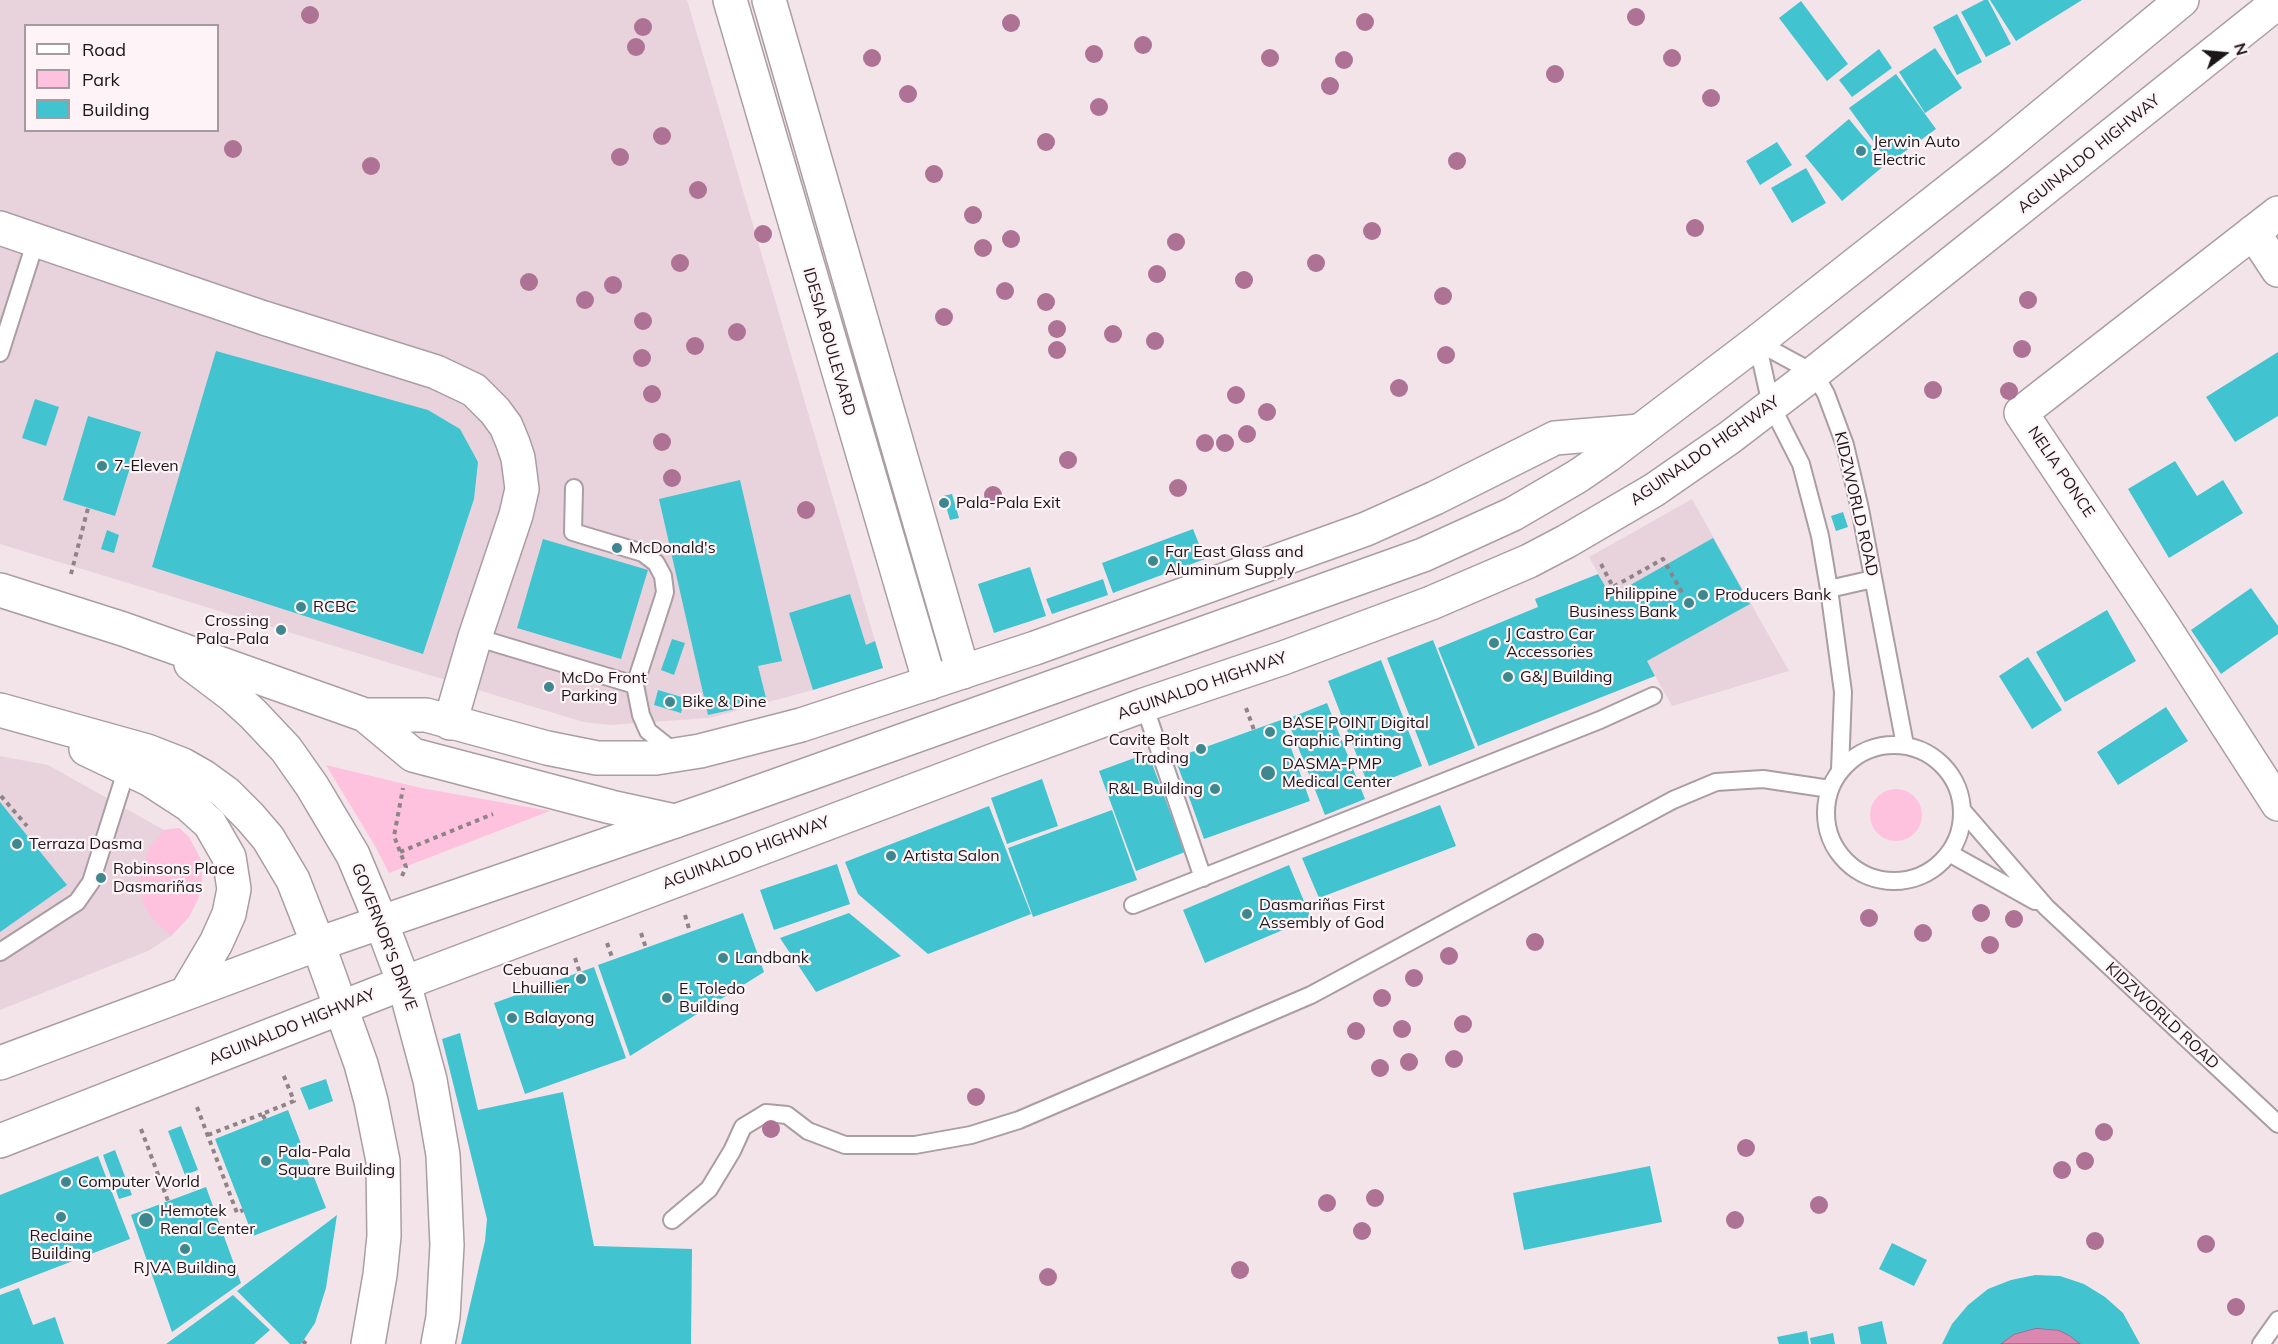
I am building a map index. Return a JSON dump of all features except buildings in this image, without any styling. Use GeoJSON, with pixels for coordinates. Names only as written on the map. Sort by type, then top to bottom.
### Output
{"type":"FeatureCollection","features":[{"type":"Feature","properties":{"kind":"main road","name":"IDESIA BOULEVARD"},"geometry":{"type":"LineString","coordinates":[[730,0],[930,683]]}},
{"type":"Feature","properties":{"kind":"main road"},"geometry":{"type":"LineString","coordinates":[[769,0],[963,672]]}},
{"type":"Feature","properties":{"kind":"main road"},"geometry":{"type":"LineString","coordinates":[[0,1063],[318,944],[675,821],[1423,555],[1470,535],[1547,495],[1578,476],[1640,431],[1997,153],[2182,0]]}},
{"type":"Feature","properties":{"kind":"main road","name":"AGUINALDO HIGHWAY"},"geometry":{"type":"LineString","coordinates":[[0,1141],[404,983],[1144,705],[1283,658],[1431,603],[1529,561],[1654,490],[1689,467],[1814,373],[2278,3]]}},
{"type":"Feature","properties":{"kind":"main road"},"geometry":{"type":"LineString","coordinates":[[2266,222],[2278,270]]}},
{"type":"Feature","properties":{"kind":"main road","name":"NELIA PONCE"},"geometry":{"type":"LineString","coordinates":[[2266,222],[2021,413],[2162,624],[2278,804]]}},
{"type":"Feature","properties":{"kind":"main road"},"geometry":{"type":"LineString","coordinates":[[0,228],[264,318],[436,372],[474,390],[495,411],[506,426],[518,458],[522,489],[516,515],[450,723]]}},
{"type":"Feature","properties":{"kind":"main road"},"geometry":{"type":"LineString","coordinates":[[679,755],[801,725],[1153,607],[1366,528],[1435,498],[1555,438],[1640,431]]}},
{"type":"Feature","properties":{"kind":"main road","name":"GOVERNOR'S DRIVE"},"geometry":{"type":"LineString","coordinates":[[0,590],[123,629],[365,716],[413,755],[599,804],[675,821]]}},
{"type":"Feature","properties":{"kind":"main road","name":"GOVERNOR'S DRIVE"},"geometry":{"type":"LineString","coordinates":[[123,629],[193,665],[232,695],[272,733],[299,767],[353,855],[404,983],[426,1062],[443,1155],[447,1245],[443,1317],[438,1344]]}},
{"type":"Feature","properties":{"kind":"main road"},"geometry":{"type":"LineString","coordinates":[[11,713],[130,758],[165,789],[201,814],[224,844],[232,868],[234,897],[216,943],[187,992]]}},
{"type":"Feature","properties":{"kind":"main road","name":"GOVERNOR'S DRIVE"},"geometry":{"type":"LineString","coordinates":[[365,716],[426,715],[547,748],[597,758],[634,759],[679,755]]}},
{"type":"Feature","properties":{"kind":"main road"},"geometry":{"type":"LineString","coordinates":[[130,758],[164,756],[204,777],[226,793],[268,838],[293,880],[342,1008],[371,1101],[383,1161],[384,1236],[368,1344]]}},
{"type":"Feature","properties":{"kind":"lane"},"geometry":{"type":"LineString","coordinates":[[0,353],[36,240]]}},
{"type":"Feature","properties":{"kind":"lane"},"geometry":{"type":"LineString","coordinates":[[1757,342],[1814,373]]}},
{"type":"Feature","properties":{"kind":"lane"},"geometry":{"type":"LineString","coordinates":[[1757,342],[1771,405],[1801,464],[1820,536],[1843,692],[1840,770]]}},
{"type":"Feature","properties":{"kind":"lane","name":"KIDZWORLD ROAD"},"geometry":{"type":"LineString","coordinates":[[1814,373],[1827,394],[1845,445],[1860,509],[1905,745]]}},
{"type":"Feature","properties":{"kind":"lane"},"geometry":{"type":"LineString","coordinates":[[574,488],[573,532],[643,554],[656,563],[663,576],[663,599],[635,685],[641,715],[648,731],[679,755]]}},
{"type":"Feature","properties":{"kind":"lane"},"geometry":{"type":"LineString","coordinates":[[1829,589],[1873,579]]}},
{"type":"Feature","properties":{"kind":"lane"},"geometry":{"type":"LineString","coordinates":[[476,637],[635,685]]}},
{"type":"Feature","properties":{"kind":"lane"},"geometry":{"type":"LineString","coordinates":[[1133,905],[1600,720],[1653,696]]}},
{"type":"Feature","properties":{"kind":"lane"},"geometry":{"type":"LineString","coordinates":[[1144,705],[1203,878]]}},
{"type":"Feature","properties":{"kind":"lane"},"geometry":{"type":"LineString","coordinates":[[1887,744],[1905,745],[1927,753],[1945,768],[1957,787],[1962,810],[1960,833],[1950,853],[1934,869],[1915,879],[1893,882],[1871,878],[1852,868],[1837,852],[1828,832],[1825,811],[1830,789],[1840,770],[1854,757],[1869,749],[1887,744]]}},
{"type":"Feature","properties":{"kind":"lane"},"geometry":{"type":"LineString","coordinates":[[0,952],[77,902],[91,882],[130,758]]}},
{"type":"Feature","properties":{"kind":"lane"},"geometry":{"type":"LineString","coordinates":[[672,1220],[709,1189],[732,1151],[743,1127],[766,1113],[787,1115],[808,1131],[845,1145],[915,1145],[971,1135],[1019,1120],[1311,995],[1673,800],[1716,782],[1762,779],[1830,789]]}},
{"type":"Feature","properties":{"kind":"lane","name":"KIDZWORLD ROAD"},"geometry":{"type":"LineString","coordinates":[[1962,810],[2046,908],[2278,1124]]}},
{"type":"Feature","properties":{"kind":"lane","name":"KIDZWORLD ROAD"},"geometry":{"type":"LineString","coordinates":[[1950,853],[2046,908]]}},
{"type":"Feature","properties":{"kind":"lane"},"geometry":{"type":"LineString","coordinates":[[2261,1344],[2278,1320]]}},
{"type":"Feature","properties":{"kind":"path"},"geometry":{"type":"LineString","coordinates":[[70,575],[88,508]]}},
{"type":"Feature","properties":{"kind":"path"},"geometry":{"type":"LineString","coordinates":[[1596,556],[1614,587],[1663,559],[1684,596]]}},
{"type":"Feature","properties":{"kind":"path"},"geometry":{"type":"LineString","coordinates":[[401,792],[394,836],[406,867]]}},
{"type":"Feature","properties":{"kind":"path"},"geometry":{"type":"LineString","coordinates":[[1,796],[27,826]]}},
{"type":"Feature","properties":{"kind":"path"},"geometry":{"type":"LineString","coordinates":[[400,852],[497,812]]}},
{"type":"Feature","properties":{"kind":"path"},"geometry":{"type":"LineString","coordinates":[[208,1135],[294,1101],[284,1074]]}},
{"type":"Feature","properties":{"kind":"path"},"geometry":{"type":"LineString","coordinates":[[197,1107],[237,1213],[243,1210]]}},
{"type":"Feature","properties":{"kind":"path"},"geometry":{"type":"LineString","coordinates":[[262,1113],[265,1119]]}},
{"type":"Feature","properties":{"kind":"path"},"geometry":{"type":"LineString","coordinates":[[141,1129],[168,1201]]}},
{"type":"Feature","properties":{"kind":"path"},"geometry":{"type":"LineString","coordinates":[[164,1190],[192,1179],[196,1191]]}},
{"type":"Feature","properties":{"kind":"shaded area"},"geometry":{"type":"Polygon","coordinates":[[[0,0],[687,0],[883,668],[813,690],[709,718],[610,725],[583,722],[0,544],[0,0]]]}},
{"type":"Feature","properties":{"kind":"shaded area"},"geometry":{"type":"Polygon","coordinates":[[[1692,499],[1789,671],[1672,706],[1589,557],[1692,499]]]}},
{"type":"Feature","properties":{"kind":"shaded area","name":"Robinsons Place Dasmariñas"},"geometry":{"type":"Polygon","coordinates":[[[0,756],[48,765],[164,830],[179,828],[189,837],[195,848],[201,860],[202,872],[198,899],[189,917],[171,936],[148,951],[0,1010],[0,756]]]}},
{"type":"Feature","properties":{"kind":"shaded area"},"geometry":{"type":"Polygon","coordinates":[[[2036,1328],[2059,1330],[2081,1344],[2000,1344],[2014,1334],[2036,1328]]]}},
{"type":"Feature","properties":{"kind":"green space"},"geometry":{"type":"Polygon","coordinates":[[[326,765],[421,788],[550,811],[389,873],[326,765]]]}},
{"type":"Feature","properties":{"kind":"green space"},"geometry":{"type":"Polygon","coordinates":[[[1896,789],[1906,791],[1914,797],[1920,805],[1922,815],[1920,825],[1914,833],[1906,839],[1896,841],[1886,839],[1878,833],[1872,825],[1870,815],[1872,805],[1878,797],[1886,791],[1896,789]]]}},
{"type":"Feature","properties":{"kind":"green space"},"geometry":{"type":"Polygon","coordinates":[[[179,828],[189,837],[201,860],[202,885],[189,917],[171,936],[153,920],[143,903],[139,879],[149,848],[164,830],[179,828]]]}},
{"type":"Feature","properties":{"kind":"place","name":"Jerwin Auto Electric"},"geometry":{"type":"Point","coordinates":[1861,151]}},
{"type":"Feature","properties":{"kind":"place","name":"7-Eleven"},"geometry":{"type":"Point","coordinates":[102,466]}},
{"type":"Feature","properties":{"kind":"place","name":"Pala-Pala Exit"},"geometry":{"type":"Point","coordinates":[944,503]}},
{"type":"Feature","properties":{"kind":"place","name":"McDonald's"},"geometry":{"type":"Point","coordinates":[617,548]}},
{"type":"Feature","properties":{"kind":"place","name":"Far East Glass and Aluminum Supply"},"geometry":{"type":"Point","coordinates":[1153,561]}},
{"type":"Feature","properties":{"kind":"place","name":"Producers Bank"},"geometry":{"type":"Point","coordinates":[1703,595]}},
{"type":"Feature","properties":{"kind":"place","name":"Philippine Business Bank"},"geometry":{"type":"Point","coordinates":[1689,603]}},
{"type":"Feature","properties":{"kind":"place","name":"RCBC"},"geometry":{"type":"Point","coordinates":[301,607]}},
{"type":"Feature","properties":{"kind":"place","name":"Crossing Pala-Pala"},"geometry":{"type":"Point","coordinates":[281,630]}},
{"type":"Feature","properties":{"kind":"place","name":"J Castro Car Accessories"},"geometry":{"type":"Point","coordinates":[1494,643]}},
{"type":"Feature","properties":{"kind":"place","name":"G&J Building"},"geometry":{"type":"Point","coordinates":[1508,677]}},
{"type":"Feature","properties":{"kind":"place","name":"McDo Front Parking"},"geometry":{"type":"Point","coordinates":[549,687]}},
{"type":"Feature","properties":{"kind":"place","name":"Bike & Dine"},"geometry":{"type":"Point","coordinates":[670,702]}},
{"type":"Feature","properties":{"kind":"place","name":"BASE POINT Digital Graphic Printing"},"geometry":{"type":"Point","coordinates":[1270,732]}},
{"type":"Feature","properties":{"kind":"place","name":"Cavite Bolt Trading"},"geometry":{"type":"Point","coordinates":[1201,749]}},
{"type":"Feature","properties":{"kind":"place","name":"DASMA-PMP Medical Center"},"geometry":{"type":"Point","coordinates":[1268,773]}},
{"type":"Feature","properties":{"kind":"place","name":"R&L Building"},"geometry":{"type":"Point","coordinates":[1215,789]}},
{"type":"Feature","properties":{"kind":"place","name":"Terraza Dasma"},"geometry":{"type":"Point","coordinates":[17,844]}},
{"type":"Feature","properties":{"kind":"place","name":"Artista Salon"},"geometry":{"type":"Point","coordinates":[891,856]}},
{"type":"Feature","properties":{"kind":"place","name":"Robinsons Place Dasmariñas"},"geometry":{"type":"Point","coordinates":[101,878]}},
{"type":"Feature","properties":{"kind":"place","name":"Dasmariñas First Assembly of God"},"geometry":{"type":"Point","coordinates":[1247,914]}},
{"type":"Feature","properties":{"kind":"place","name":"Landbank"},"geometry":{"type":"Point","coordinates":[723,958]}},
{"type":"Feature","properties":{"kind":"place","name":"Cebuana Lhuillier"},"geometry":{"type":"Point","coordinates":[581,979]}},
{"type":"Feature","properties":{"kind":"place","name":"E. Toledo Building"},"geometry":{"type":"Point","coordinates":[667,998]}},
{"type":"Feature","properties":{"kind":"place","name":"Balayong"},"geometry":{"type":"Point","coordinates":[512,1018]}},
{"type":"Feature","properties":{"kind":"place","name":"Pala-Pala Square Building"},"geometry":{"type":"Point","coordinates":[266,1161]}},
{"type":"Feature","properties":{"kind":"place","name":"Computer World"},"geometry":{"type":"Point","coordinates":[66,1182]}},
{"type":"Feature","properties":{"kind":"place","name":"Reclaine Building"},"geometry":{"type":"Point","coordinates":[61,1217]}},
{"type":"Feature","properties":{"kind":"place","name":"Hemotek Renal Center"},"geometry":{"type":"Point","coordinates":[146,1220]}},
{"type":"Feature","properties":{"kind":"place","name":"RJVA Building"},"geometry":{"type":"Point","coordinates":[185,1249]}}]}
